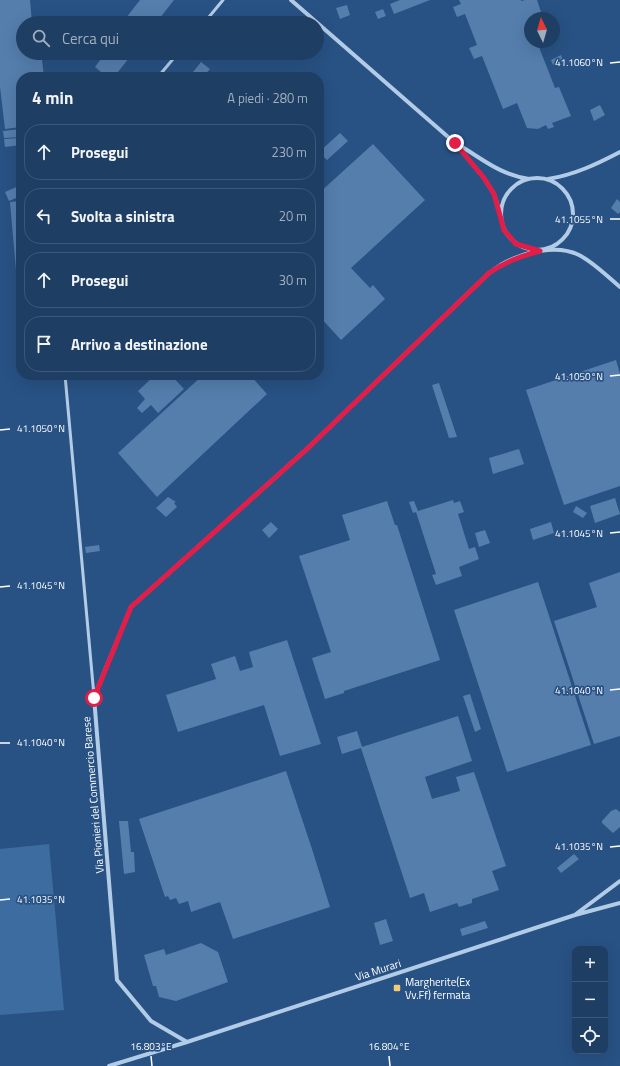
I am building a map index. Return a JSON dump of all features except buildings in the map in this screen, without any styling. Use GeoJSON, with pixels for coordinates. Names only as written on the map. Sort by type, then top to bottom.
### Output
{"type":"FeatureCollection","features":[{"type":"Feature","properties":{"kind":"street"},"geometry":{"type":"LineString","coordinates":[[292,0],[310,16]]}},
{"type":"Feature","properties":{"kind":"street"},"geometry":{"type":"LineString","coordinates":[[324,28],[455,143],[484,178],[494,194],[504,230],[516,244],[540,251],[562,242],[572,227],[574,209],[565,190],[547,179]]}},
{"type":"Feature","properties":{"kind":"street"},"geometry":{"type":"LineString","coordinates":[[455,143],[496,169],[517,177],[529,179],[562,177],[603,161],[620,152]]}},
{"type":"Feature","properties":{"kind":"street"},"geometry":{"type":"LineString","coordinates":[[501,216],[504,200],[515,185],[529,179]]}},
{"type":"Feature","properties":{"kind":"street","name":"Via Pionieri del Commercio Barese"},"geometry":{"type":"LineString","coordinates":[[187,1042],[151,1021],[117,980],[94,698],[131,607],[308,448],[489,273],[504,263],[520,256],[540,251],[561,250],[578,255],[620,287]]}},
{"type":"Feature","properties":{"kind":"street","name":"Via Murari"},"geometry":{"type":"LineString","coordinates":[[575,915],[620,881]]}},
{"type":"Feature","properties":{"kind":"street","name":"Via Murari"},"geometry":{"type":"LineString","coordinates":[[109,1066],[187,1042],[575,915],[620,903]]}},
{"type":"Feature","properties":{"kind":"lane"},"geometry":{"type":"LineString","coordinates":[[210,16],[223,0]]}},
{"type":"Feature","properties":{"kind":"lane"},"geometry":{"type":"LineString","coordinates":[[162,72],[172,60]]}},
{"type":"Feature","properties":{"kind":"lane"},"geometry":{"type":"LineString","coordinates":[[65,380],[94,698]]}},
{"type":"Feature","properties":{"kind":"shaded area"},"geometry":{"type":"Polygon","coordinates":[[[49,844],[64,1010],[0,1015],[0,849],[49,844]]]}},
{"type":"Feature","properties":{"kind":"place","name":"Margherite(Ex Vv.Ff) fermata"},"geometry":{"type":"Point","coordinates":[397,988]}},
{"type":"Feature","properties":{"kind":"route"},"geometry":{"type":"LineString","coordinates":[[94,698],[131,607],[308,448],[489,273],[504,263],[520,256],[540,251],[516,244],[504,230],[494,194],[468,157],[455,143]]}}]}
